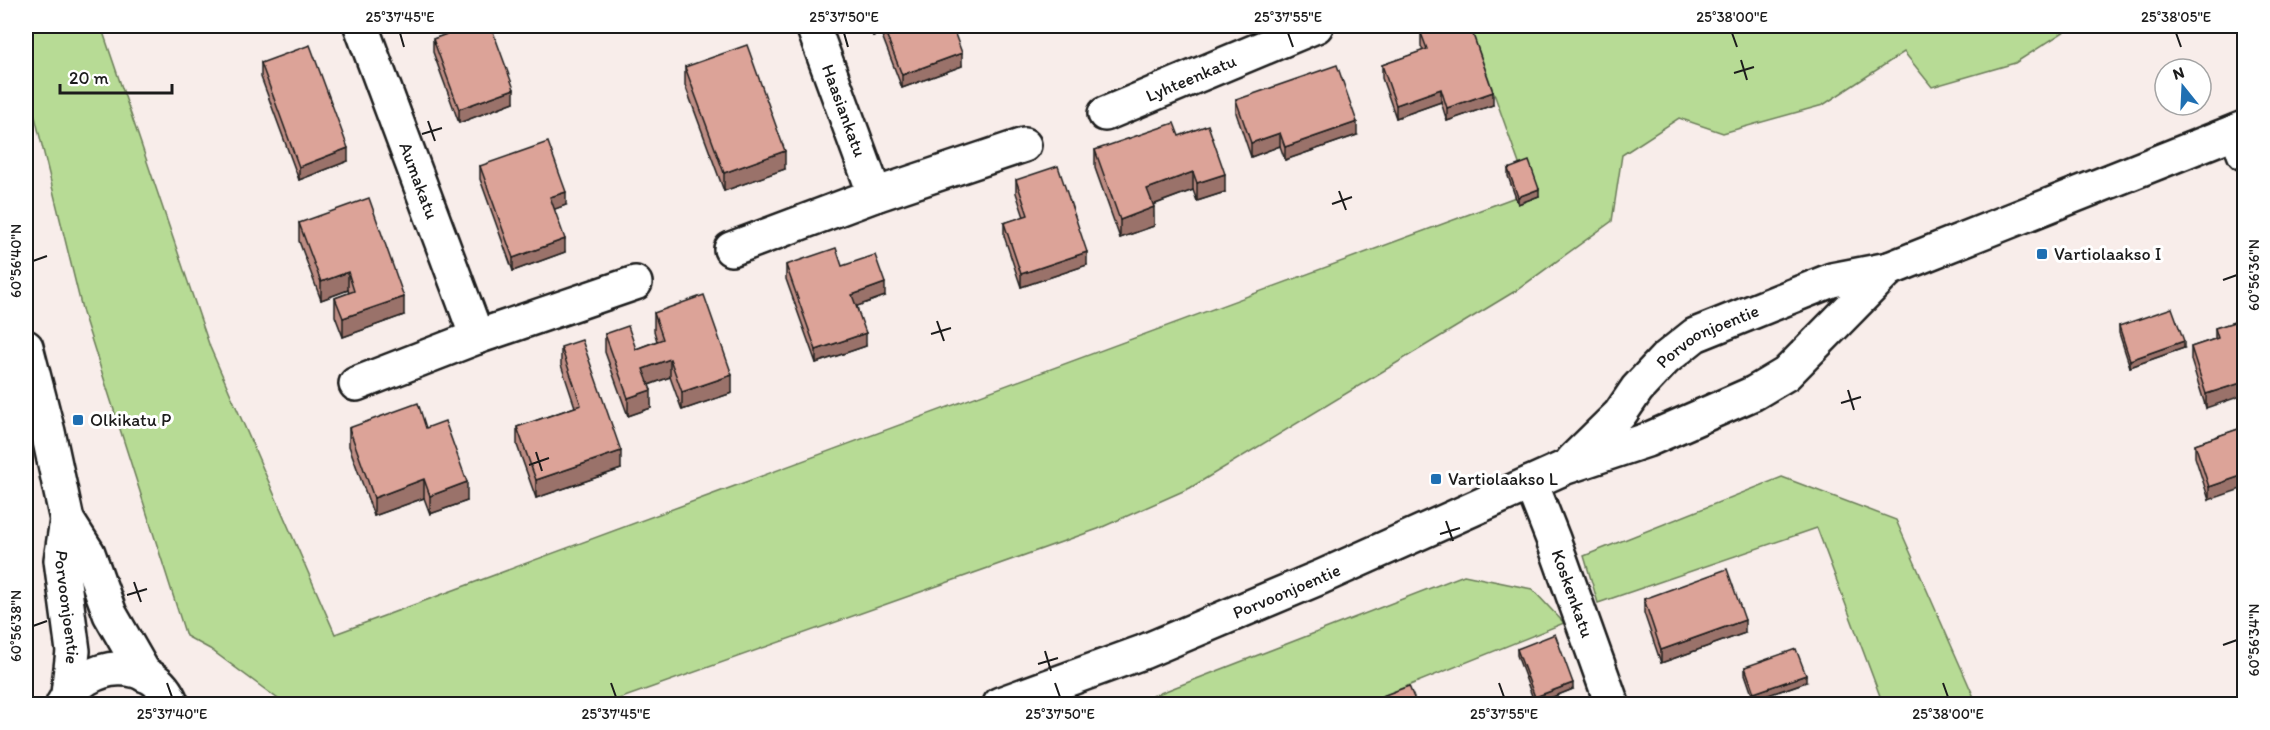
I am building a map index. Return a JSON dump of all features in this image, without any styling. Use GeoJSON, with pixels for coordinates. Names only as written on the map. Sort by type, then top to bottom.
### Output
{"type":"FeatureCollection","features":[{"type":"Feature","properties":{"kind":"street","name":"Aumakatu"},"geometry":{"type":"LineString","coordinates":[[361,26],[477,337]]}},
{"type":"Feature","properties":{"kind":"street","name":"Haasiankatu"},"geometry":{"type":"LineString","coordinates":[[813,26],[875,195]]}},
{"type":"Feature","properties":{"kind":"street","name":"Lyhteenkatu"},"geometry":{"type":"LineString","coordinates":[[1105,114],[1274,33],[1316,26]]}},
{"type":"Feature","properties":{"kind":"street","name":"Porvoonjoentie"},"geometry":{"type":"LineString","coordinates":[[1566,467],[1620,414],[1637,389],[1665,358],[1695,335],[1832,280],[1889,269],[2242,138]]}},
{"type":"Feature","properties":{"kind":"street"},"geometry":{"type":"LineString","coordinates":[[730,249],[875,195],[1024,145]]}},
{"type":"Feature","properties":{"kind":"street","name":"Porvoonjoentie"},"geometry":{"type":"LineString","coordinates":[[1000,705],[1153,648],[1321,578],[1566,467],[1647,441],[1754,393],[1786,374],[1889,269]]}},
{"type":"Feature","properties":{"kind":"street"},"geometry":{"type":"LineString","coordinates":[[356,384],[477,337],[635,283]]}},
{"type":"Feature","properties":{"kind":"street","name":"Porvoonjoentie"},"geometry":{"type":"LineString","coordinates":[[26,347],[48,432],[67,520],[88,553],[110,614],[145,675],[160,686],[172,705]]}},
{"type":"Feature","properties":{"kind":"street","name":"Koskenkatu"},"geometry":{"type":"LineString","coordinates":[[1531,483],[1612,705]]}},
{"type":"Feature","properties":{"kind":"street","name":"Porvoonjoentie"},"geometry":{"type":"LineString","coordinates":[[65,699],[73,651],[61,560],[67,520]]}},
{"type":"Feature","properties":{"kind":"street"},"geometry":{"type":"LineString","coordinates":[[65,699],[78,683],[103,670],[117,668],[145,675]]}},
{"type":"Feature","properties":{"kind":"green space"},"geometry":{"type":"Polygon","coordinates":[[[26,26],[101,26],[210,347],[335,634],[1529,192],[1470,26],[2073,26],[2015,63],[1932,87],[1904,52],[1823,105],[1723,133],[1679,118],[1622,155],[1612,221],[1517,290],[1190,488],[1098,529],[605,704],[285,704],[210,649],[186,636],[83,313],[26,80],[26,26]]]}},
{"type":"Feature","properties":{"kind":"green space"},"geometry":{"type":"Polygon","coordinates":[[[1782,477],[1896,520],[1977,704],[1883,704],[1817,528],[1598,603],[1584,556],[1782,477]]]}},
{"type":"Feature","properties":{"kind":"green space"},"geometry":{"type":"Polygon","coordinates":[[[1464,575],[1532,589],[1564,623],[1363,704],[1132,704],[1464,575]]]}},
{"type":"Feature","properties":{"kind":"building"},"geometry":{"type":"Polygon","coordinates":[[[453,26],[491,26],[514,89],[459,109],[433,39],[455,31],[453,26]]]}},
{"type":"Feature","properties":{"kind":"building"},"geometry":{"type":"Polygon","coordinates":[[[883,26],[952,26],[962,53],[902,75],[883,26]]]}},
{"type":"Feature","properties":{"kind":"building"},"geometry":{"type":"Polygon","coordinates":[[[1442,26],[1470,26],[1493,92],[1447,108],[1441,89],[1396,105],[1382,65],[1427,49],[1421,33],[1442,26]]]}},
{"type":"Feature","properties":{"kind":"building"},"geometry":{"type":"Polygon","coordinates":[[[310,45],[348,148],[299,167],[261,63],[310,45]]]}},
{"type":"Feature","properties":{"kind":"building"},"geometry":{"type":"Polygon","coordinates":[[[747,45],[785,151],[724,173],[685,67],[747,45]]]}},
{"type":"Feature","properties":{"kind":"building"},"geometry":{"type":"Polygon","coordinates":[[[1337,65],[1357,122],[1285,147],[1280,133],[1251,143],[1236,100],[1337,65]]]}},
{"type":"Feature","properties":{"kind":"building"},"geometry":{"type":"Polygon","coordinates":[[[1174,123],[1179,136],[1208,125],[1225,174],[1197,183],[1193,172],[1147,189],[1154,207],[1120,220],[1095,150],[1174,123]]]}},
{"type":"Feature","properties":{"kind":"building"},"geometry":{"type":"Polygon","coordinates":[[[548,142],[566,192],[550,197],[565,239],[513,258],[480,166],[548,142]]]}},
{"type":"Feature","properties":{"kind":"building"},"geometry":{"type":"Polygon","coordinates":[[[1529,161],[1539,189],[1518,197],[1508,169],[1529,161]]]}},
{"type":"Feature","properties":{"kind":"building"},"geometry":{"type":"Polygon","coordinates":[[[1058,166],[1087,252],[1021,274],[1004,223],[1028,215],[1016,180],[1058,166]]]}},
{"type":"Feature","properties":{"kind":"building"},"geometry":{"type":"Polygon","coordinates":[[[369,198],[404,297],[343,318],[335,298],[354,291],[348,272],[321,282],[299,223],[369,198]]]}},
{"type":"Feature","properties":{"kind":"building"},"geometry":{"type":"Polygon","coordinates":[[[836,248],[842,266],[875,255],[885,283],[852,295],[866,333],[816,350],[786,265],[836,248]]]}},
{"type":"Feature","properties":{"kind":"building"},"geometry":{"type":"Polygon","coordinates":[[[704,295],[732,375],[682,392],[670,359],[643,369],[651,390],[628,398],[605,334],[628,326],[636,349],[663,339],[654,313],[704,295]]]}},
{"type":"Feature","properties":{"kind":"building"},"geometry":{"type":"Polygon","coordinates":[[[2172,308],[2184,341],[2130,360],[2119,326],[2172,308]]]}},
{"type":"Feature","properties":{"kind":"building"},"geometry":{"type":"Polygon","coordinates":[[[2244,319],[2244,382],[2206,394],[2191,347],[2218,338],[2215,328],[2244,319]]]}},
{"type":"Feature","properties":{"kind":"building"},"geometry":{"type":"Polygon","coordinates":[[[582,340],[621,451],[536,480],[517,427],[581,405],[561,347],[582,340]]]}},
{"type":"Feature","properties":{"kind":"building"},"geometry":{"type":"Polygon","coordinates":[[[418,403],[426,428],[445,421],[467,482],[430,496],[424,479],[374,498],[349,428],[418,403]]]}},
{"type":"Feature","properties":{"kind":"building"},"geometry":{"type":"Polygon","coordinates":[[[2244,427],[2244,475],[2209,487],[2195,444],[2244,427]]]}},
{"type":"Feature","properties":{"kind":"building"},"geometry":{"type":"Polygon","coordinates":[[[1727,569],[1745,620],[1661,650],[1644,599],[1727,569]]]}},
{"type":"Feature","properties":{"kind":"building"},"geometry":{"type":"Polygon","coordinates":[[[1555,634],[1573,683],[1535,697],[1517,649],[1555,634]]]}},
{"type":"Feature","properties":{"kind":"building"},"geometry":{"type":"Polygon","coordinates":[[[1796,649],[1806,675],[1754,693],[1745,667],[1796,649]]]}},
{"type":"Feature","properties":{"kind":"building"},"geometry":{"type":"Polygon","coordinates":[[[1409,686],[1417,705],[1379,705],[1377,698],[1409,686]]]}},
{"type":"Feature","properties":{"kind":"place","name":"Vartiolaakso I"},"geometry":{"type":"Point","coordinates":[2042,254]}},
{"type":"Feature","properties":{"kind":"place","name":"Olkikatu P"},"geometry":{"type":"Point","coordinates":[78,420]}},
{"type":"Feature","properties":{"kind":"place","name":"Vartiolaakso L"},"geometry":{"type":"Point","coordinates":[1436,479]}}]}
